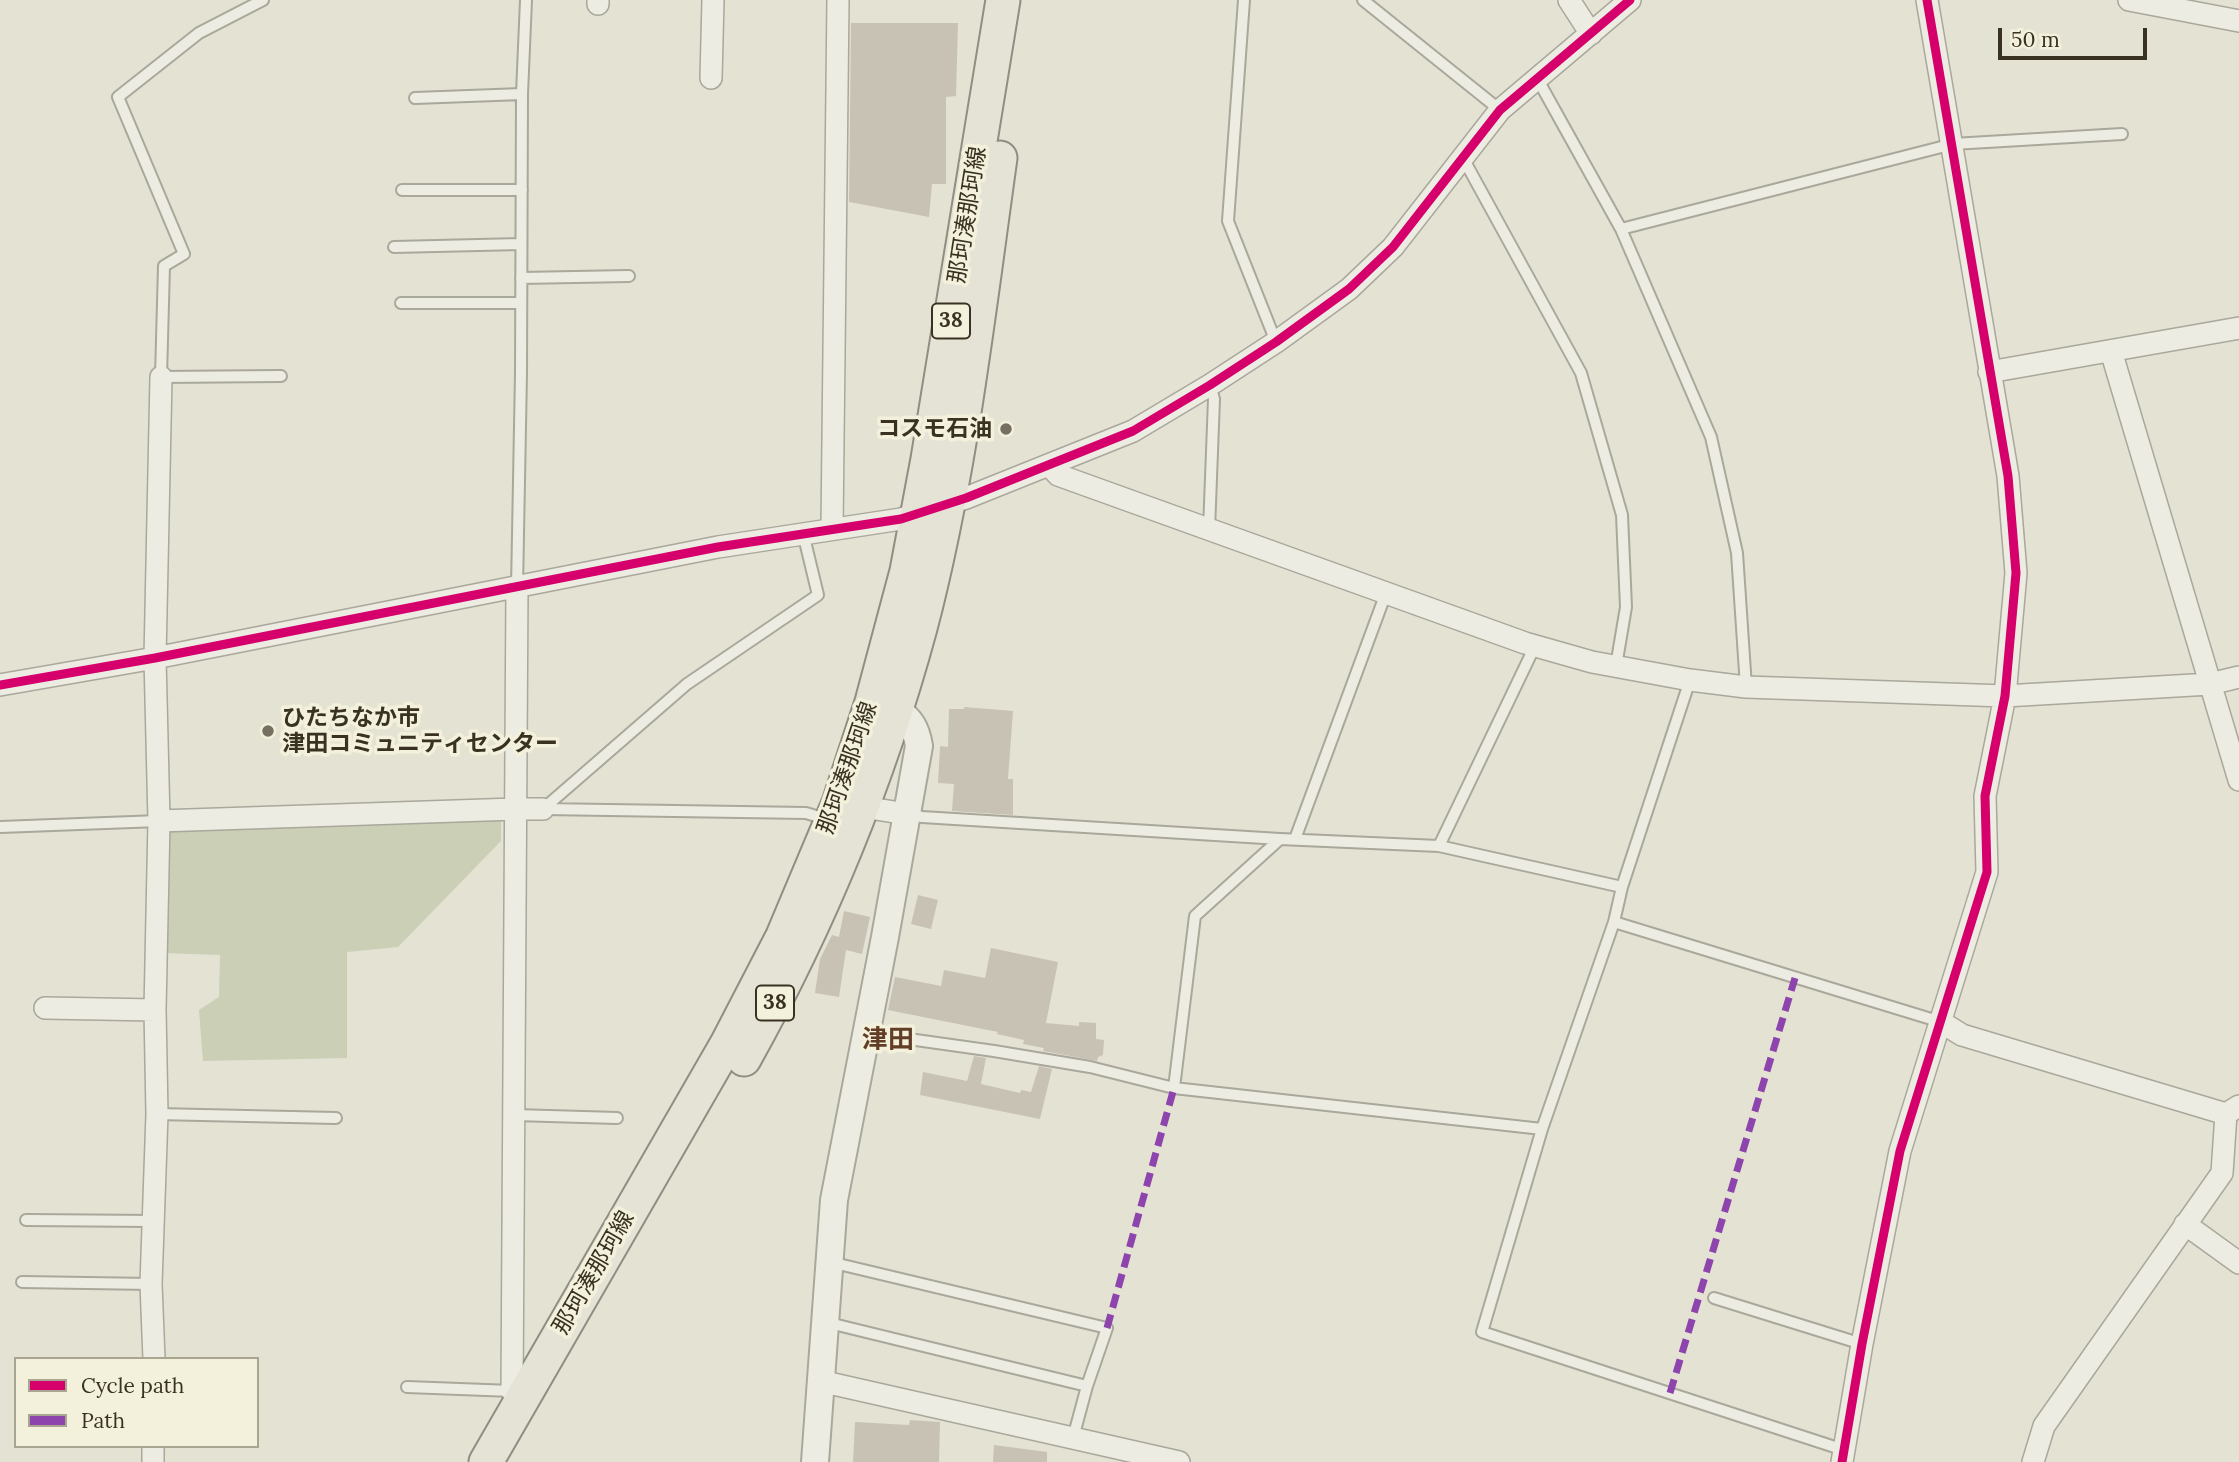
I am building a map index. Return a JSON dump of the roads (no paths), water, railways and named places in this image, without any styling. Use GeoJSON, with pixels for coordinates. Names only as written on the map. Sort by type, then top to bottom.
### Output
{"type":"FeatureCollection","features":[{"type":"Feature","properties":{"kind":"main road","name":"那珂湊那珂線"},"geometry":{"type":"LineString","coordinates":[[512,1462],[776,1002],[806,940],[863,807],[896,709],[920,626],[932,510],[1003,0]]}},
{"type":"Feature","properties":{"kind":"main road","name":"那珂湊那珂線"},"geometry":{"type":"LineString","coordinates":[[486,1462],[517,1396],[727,1044],[783,936],[832,821],[872,702],[907,571],[932,510],[1025,0]]}},
{"type":"Feature","properties":{"kind":"street"},"geometry":{"type":"LineString","coordinates":[[711,78],[713,0]]}},
{"type":"Feature","properties":{"kind":"street"},"geometry":{"type":"LineString","coordinates":[[832,528],[838,0]]}},
{"type":"Feature","properties":{"kind":"street"},"geometry":{"type":"LineString","coordinates":[[1569,0],[1591,34]]}},
{"type":"Feature","properties":{"kind":"street"},"geometry":{"type":"LineString","coordinates":[[0,685],[155,658],[718,547],[901,519],[1050,466],[1133,431],[1276,342],[1349,289],[1393,247],[1500,110],[1630,0]]}},
{"type":"Feature","properties":{"kind":"street"},"geometry":{"type":"LineString","coordinates":[[1843,1456],[1900,1151],[1987,872],[1985,796],[2005,696],[2016,573],[2008,476],[1927,0]]}},
{"type":"Feature","properties":{"kind":"street"},"geometry":{"type":"LineString","coordinates":[[2129,0],[2239,21]]}},
{"type":"Feature","properties":{"kind":"street"},"geometry":{"type":"LineString","coordinates":[[1989,372],[2239,328]]}},
{"type":"Feature","properties":{"kind":"street"},"geometry":{"type":"LineString","coordinates":[[2111,351],[2239,780]]}},
{"type":"Feature","properties":{"kind":"street"},"geometry":{"type":"LineString","coordinates":[[154,1357],[151,1284],[157,1114],[155,1010],[159,821],[155,658],[161,377]]}},
{"type":"Feature","properties":{"kind":"street"},"geometry":{"type":"LineString","coordinates":[[1050,466],[1058,475],[1535,646],[1592,662],[1690,680],[1746,687],[2005,696],[2210,684],[2239,677]]}},
{"type":"Feature","properties":{"kind":"street"},"geometry":{"type":"LineString","coordinates":[[517,588],[514,809],[517,1396]]}},
{"type":"Feature","properties":{"kind":"street"},"geometry":{"type":"LineString","coordinates":[[816,1462],[834,1200],[919,746],[910,719],[896,709]]}},
{"type":"Feature","properties":{"kind":"street"},"geometry":{"type":"LineString","coordinates":[[863,807],[907,814]]}},
{"type":"Feature","properties":{"kind":"street"},"geometry":{"type":"LineString","coordinates":[[159,821],[543,809]]}},
{"type":"Feature","properties":{"kind":"street"},"geometry":{"type":"LineString","coordinates":[[45,1008],[155,1010]]}},
{"type":"Feature","properties":{"kind":"street"},"geometry":{"type":"LineString","coordinates":[[1941,1023],[1962,1035],[2232,1110],[2222,1173],[2044,1426],[2033,1462]]}},
{"type":"Feature","properties":{"kind":"street"},"geometry":{"type":"LineString","coordinates":[[2185,1224],[2239,1263]]}},
{"type":"Feature","properties":{"kind":"street"},"geometry":{"type":"LineString","coordinates":[[820,1381],[1179,1462]]}},
{"type":"Feature","properties":{"kind":"lane"},"geometry":{"type":"LineString","coordinates":[[263,0],[200,33],[118,97],[184,254],[164,266],[161,377],[281,376]]}},
{"type":"Feature","properties":{"kind":"lane"},"geometry":{"type":"LineString","coordinates":[[517,588],[522,94],[526,0]]}},
{"type":"Feature","properties":{"kind":"lane"},"geometry":{"type":"LineString","coordinates":[[1244,0],[1228,222],[1276,342]]}},
{"type":"Feature","properties":{"kind":"lane"},"geometry":{"type":"LineString","coordinates":[[1363,0],[1500,110]]}},
{"type":"Feature","properties":{"kind":"lane"},"geometry":{"type":"LineString","coordinates":[[1538,80],[1621,229],[1711,437],[1737,553],[1746,687]]}},
{"type":"Feature","properties":{"kind":"lane"},"geometry":{"type":"LineString","coordinates":[[415,98],[522,94]]}},
{"type":"Feature","properties":{"kind":"lane"},"geometry":{"type":"LineString","coordinates":[[1621,229],[1953,144],[2122,134]]}},
{"type":"Feature","properties":{"kind":"lane"},"geometry":{"type":"LineString","coordinates":[[1463,158],[1581,373],[1622,515],[1626,607],[1616,666]]}},
{"type":"Feature","properties":{"kind":"lane"},"geometry":{"type":"LineString","coordinates":[[402,190],[522,190]]}},
{"type":"Feature","properties":{"kind":"lane"},"geometry":{"type":"LineString","coordinates":[[394,247],[522,244]]}},
{"type":"Feature","properties":{"kind":"lane"},"geometry":{"type":"LineString","coordinates":[[521,278],[629,276]]}},
{"type":"Feature","properties":{"kind":"lane"},"geometry":{"type":"LineString","coordinates":[[401,303],[521,303]]}},
{"type":"Feature","properties":{"kind":"lane"},"geometry":{"type":"LineString","coordinates":[[1209,530],[1214,399],[1210,385]]}},
{"type":"Feature","properties":{"kind":"lane"},"geometry":{"type":"LineString","coordinates":[[543,809],[687,684],[818,595],[803,533]]}},
{"type":"Feature","properties":{"kind":"lane"},"geometry":{"type":"LineString","coordinates":[[1295,839],[1385,593]]}},
{"type":"Feature","properties":{"kind":"lane"},"geometry":{"type":"LineString","coordinates":[[1439,846],[1535,646]]}},
{"type":"Feature","properties":{"kind":"lane"},"geometry":{"type":"LineString","coordinates":[[1690,680],[1622,887],[1614,922],[1542,1129],[1482,1332],[1843,1456]]}},
{"type":"Feature","properties":{"kind":"lane"},"geometry":{"type":"LineString","coordinates":[[543,809],[806,813],[832,821]]}},
{"type":"Feature","properties":{"kind":"lane"},"geometry":{"type":"LineString","coordinates":[[907,814],[1280,839],[1439,846],[1622,887]]}},
{"type":"Feature","properties":{"kind":"lane"},"geometry":{"type":"LineString","coordinates":[[0,827],[159,821]]}},
{"type":"Feature","properties":{"kind":"lane"},"geometry":{"type":"LineString","coordinates":[[1174,1088],[1195,916],[1280,839]]}},
{"type":"Feature","properties":{"kind":"lane"},"geometry":{"type":"LineString","coordinates":[[1614,922],[1941,1023]]}},
{"type":"Feature","properties":{"kind":"lane"},"geometry":{"type":"LineString","coordinates":[[866,1033],[1090,1067],[1174,1088],[1542,1129]]}},
{"type":"Feature","properties":{"kind":"lane"},"geometry":{"type":"LineString","coordinates":[[157,1114],[336,1118]]}},
{"type":"Feature","properties":{"kind":"lane"},"geometry":{"type":"LineString","coordinates":[[515,1115],[617,1118]]}},
{"type":"Feature","properties":{"kind":"lane"},"geometry":{"type":"LineString","coordinates":[[26,1220],[153,1221]]}},
{"type":"Feature","properties":{"kind":"lane"},"geometry":{"type":"LineString","coordinates":[[830,1262],[1107,1328],[1073,1438]]}},
{"type":"Feature","properties":{"kind":"lane"},"geometry":{"type":"LineString","coordinates":[[22,1282],[151,1284]]}},
{"type":"Feature","properties":{"kind":"lane"},"geometry":{"type":"LineString","coordinates":[[1714,1298],[1863,1344]]}},
{"type":"Feature","properties":{"kind":"lane"},"geometry":{"type":"LineString","coordinates":[[825,1322],[1087,1386]]}},
{"type":"Feature","properties":{"kind":"lane"},"geometry":{"type":"LineString","coordinates":[[407,1387],[517,1396]]}},
{"type":"Feature","properties":{"kind":"place","name":"コスモ石油"},"geometry":{"type":"Point","coordinates":[1006,429]}},
{"type":"Feature","properties":{"kind":"place","name":"ひたちなか市 津田コミュニティセンター"},"geometry":{"type":"Point","coordinates":[268,731]}},
{"type":"Feature","properties":{"kind":"district","name":"津田"},"geometry":{"type":"Point","coordinates":[888,1041]}}]}
